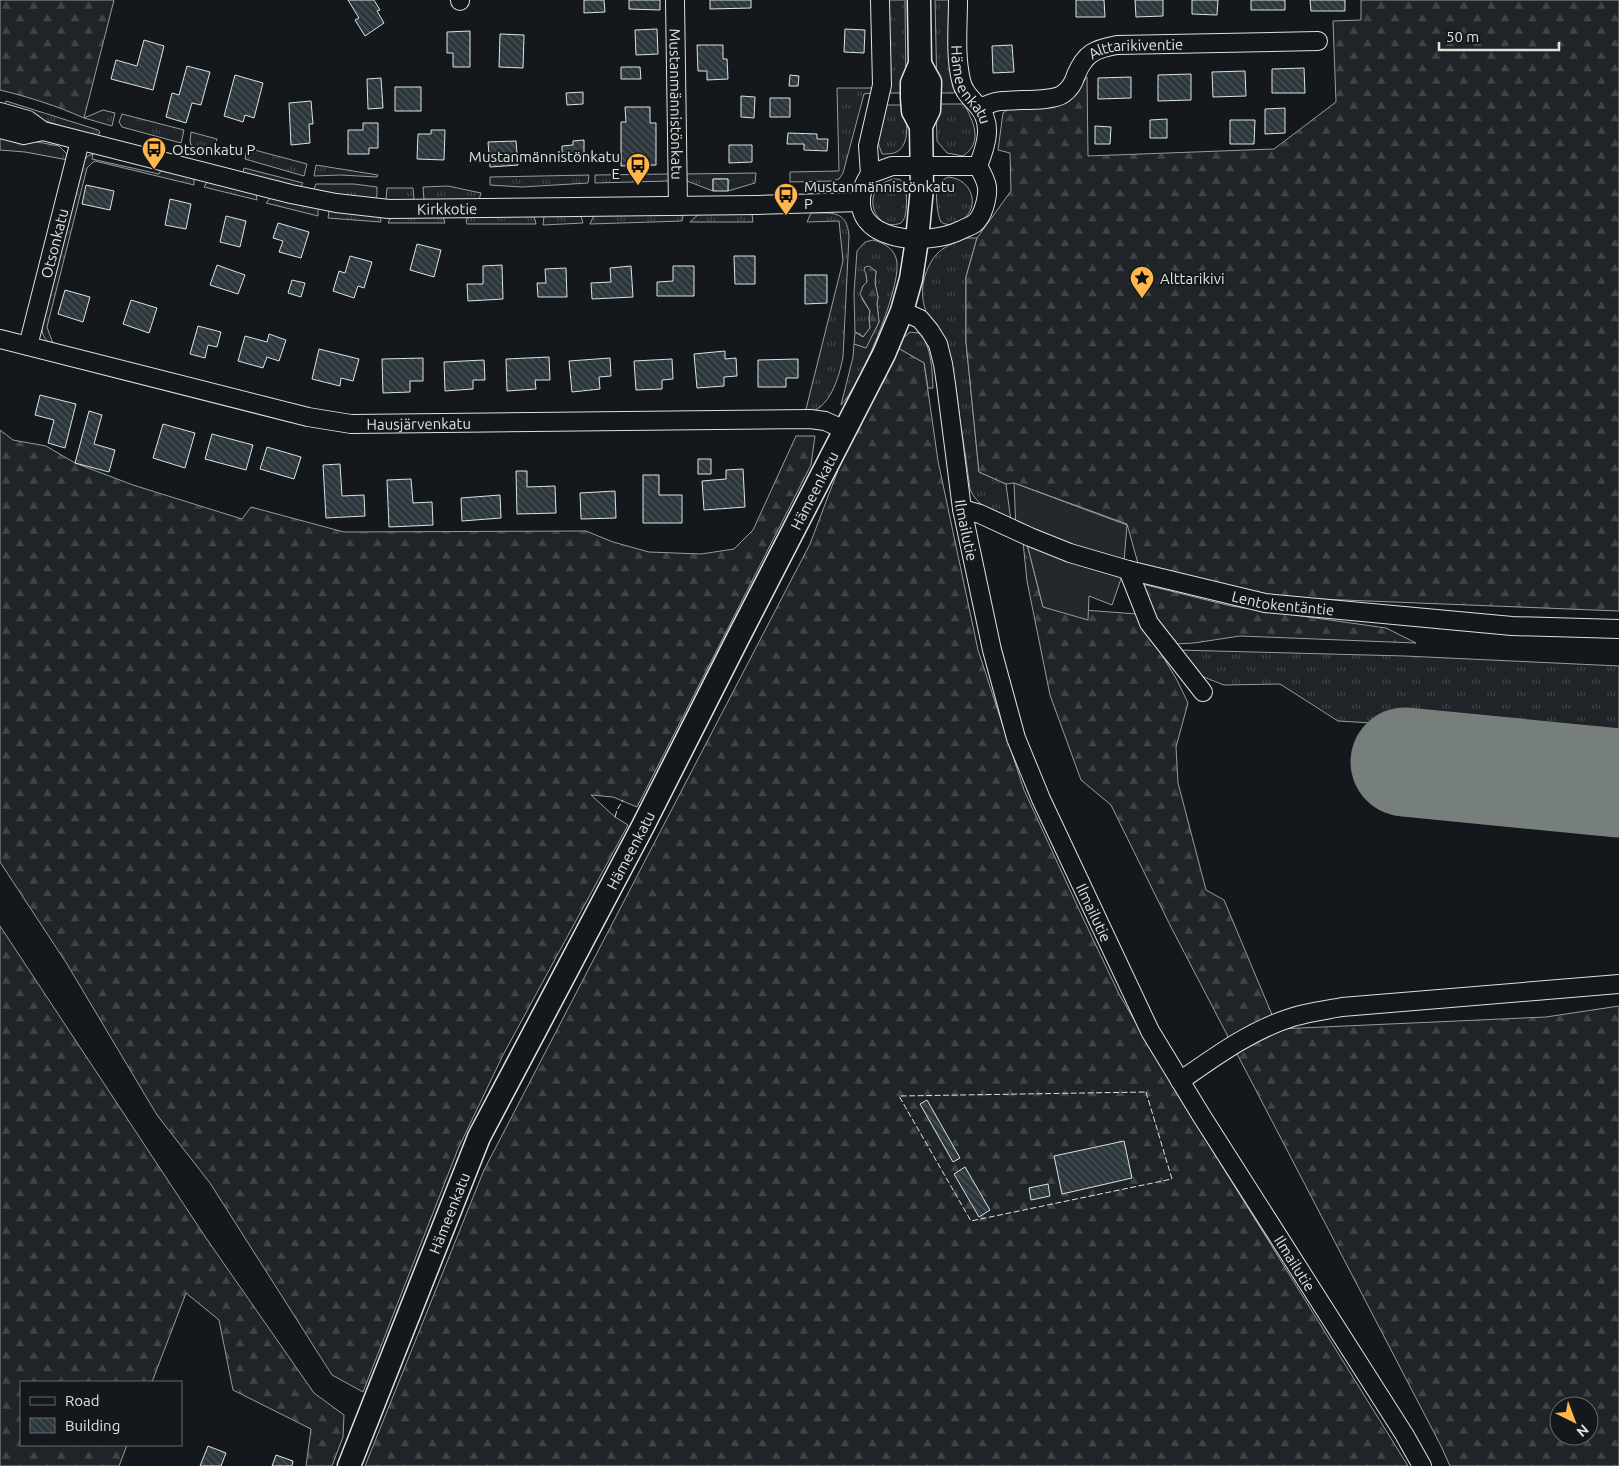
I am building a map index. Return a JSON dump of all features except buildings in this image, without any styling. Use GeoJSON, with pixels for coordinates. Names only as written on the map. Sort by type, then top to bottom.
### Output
{"type":"FeatureCollection","features":[{"type":"Feature","properties":{"kind":"main road","name":"Hämeenkatu"},"geometry":{"type":"LineString","coordinates":[[349,1466],[479,1137],[643,826],[884,354],[902,310],[911,278],[917,240],[922,165],[922,126],[913,111],[912,98],[912,82],[920,64],[919,0]]}},
{"type":"Feature","properties":{"kind":"street","name":"Mustanmännistönkatu"},"geometry":{"type":"LineString","coordinates":[[675,0],[678,206]]}},
{"type":"Feature","properties":{"kind":"street"},"geometry":{"type":"LineString","coordinates":[[870,174],[892,166],[978,166],[984,176],[987,188],[983,210],[974,223],[950,236],[936,239],[896,238],[880,231],[865,218],[861,202],[863,188],[870,174],[868,146],[882,85],[880,0]]}},
{"type":"Feature","properties":{"kind":"street","name":"Hämeenkatu"},"geometry":{"type":"LineString","coordinates":[[958,0],[958,65],[961,80],[964,90],[984,115],[988,132],[986,147],[978,166]]}},
{"type":"Feature","properties":{"kind":"street","name":"Alttarikiventie"},"geometry":{"type":"LineString","coordinates":[[980,108],[999,101],[1055,98],[1064,94],[1073,84],[1086,57],[1100,48],[1117,45],[1318,41]]}},
{"type":"Feature","properties":{"kind":"street","name":"Kirkkotie"},"geometry":{"type":"LineString","coordinates":[[0,112],[28,120],[43,132]]}},
{"type":"Feature","properties":{"kind":"street","name":"Kirkkotie"},"geometry":{"type":"LineString","coordinates":[[0,130],[24,135],[43,132],[291,194],[345,204],[389,209],[861,202]]}},
{"type":"Feature","properties":{"kind":"street","name":"Otsonkatu"},"geometry":{"type":"LineString","coordinates":[[28,346],[80,141]]}},
{"type":"Feature","properties":{"kind":"street","name":"Ilmailutie"},"geometry":{"type":"LineString","coordinates":[[902,310],[920,319],[938,344],[945,377],[962,509],[992,650],[1016,738],[1041,799],[1150,1032],[1404,1434],[1422,1466]]}},
{"type":"Feature","properties":{"kind":"street","name":"Hausjärvenkatu"},"geometry":{"type":"LineString","coordinates":[[0,339],[308,417],[351,424],[810,419],[824,420],[845,430]]}},
{"type":"Feature","properties":{"kind":"street","name":"Lentokentäntie"},"geometry":{"type":"LineString","coordinates":[[962,509],[980,514],[1070,553],[1128,570],[1265,603],[1512,626],[1619,629]]}},
{"type":"Feature","properties":{"kind":"street"},"geometry":{"type":"LineString","coordinates":[[1128,570],[1149,623],[1203,692]]}},
{"type":"Feature","properties":{"kind":"street"},"geometry":{"type":"LineString","coordinates":[[1180,1081],[1228,1047],[1255,1032],[1280,1021],[1308,1013],[1342,1006],[1619,984]]}},
{"type":"Feature","properties":{"kind":"green space"},"geometry":{"type":"Polygon","coordinates":[[[0,0],[114,0],[84,118],[43,102],[0,90],[0,0]]]}},
{"type":"Feature","properties":{"kind":"green space"},"geometry":{"type":"Polygon","coordinates":[[[889,0],[905,0],[906,93],[889,93],[889,0]]]}},
{"type":"Feature","properties":{"kind":"green space"},"geometry":{"type":"Polygon","coordinates":[[[935,0],[952,0],[956,89],[954,93],[937,93],[935,0]]]}},
{"type":"Feature","properties":{"kind":"green space"},"geometry":{"type":"Polygon","coordinates":[[[1361,0],[1619,0],[1619,611],[1268,597],[1139,567],[1127,524],[1014,483],[1006,484],[979,472],[966,342],[966,277],[977,238],[1011,191],[1010,153],[998,150],[1003,113],[1010,108],[1063,104],[1071,98],[1087,77],[1088,156],[1274,149],[1336,102],[1333,21],[1361,20],[1361,0]]]}},
{"type":"Feature","properties":{"kind":"green space"},"geometry":{"type":"Polygon","coordinates":[[[837,88],[873,88],[872,93],[864,94],[843,173],[839,179],[832,181],[790,182],[790,172],[839,171],[837,88]]]}},
{"type":"Feature","properties":{"kind":"green space"},"geometry":{"type":"Polygon","coordinates":[[[6,101],[100,132],[98,136],[2,109],[6,101]]]}},
{"type":"Feature","properties":{"kind":"green space"},"geometry":{"type":"Polygon","coordinates":[[[936,104],[964,104],[973,124],[975,138],[969,150],[963,156],[947,153],[937,141],[936,104]]]}},
{"type":"Feature","properties":{"kind":"green space"},"geometry":{"type":"Polygon","coordinates":[[[887,105],[905,105],[907,132],[906,139],[900,150],[882,154],[878,143],[887,105]]]}},
{"type":"Feature","properties":{"kind":"green space"},"geometry":{"type":"Polygon","coordinates":[[[103,110],[115,113],[112,126],[84,118],[103,110]]]}},
{"type":"Feature","properties":{"kind":"green space"},"geometry":{"type":"Polygon","coordinates":[[[122,114],[184,130],[181,143],[122,127],[119,122],[122,114]]]}},
{"type":"Feature","properties":{"kind":"green space"},"geometry":{"type":"Polygon","coordinates":[[[191,132],[217,139],[214,151],[191,145],[191,132]]]}},
{"type":"Feature","properties":{"kind":"green space"},"geometry":{"type":"Polygon","coordinates":[[[0,135],[59,146],[67,154],[68,160],[25,152],[0,150],[0,135]]]}},
{"type":"Feature","properties":{"kind":"green space"},"geometry":{"type":"Polygon","coordinates":[[[247,148],[307,164],[304,176],[245,159],[247,148]]]}},
{"type":"Feature","properties":{"kind":"green space"},"geometry":{"type":"Polygon","coordinates":[[[93,154],[92,159],[159,174],[161,170],[194,178],[194,185],[95,161],[87,168],[47,327],[52,341],[58,347],[46,339],[42,325],[83,161],[93,154]]]}},
{"type":"Feature","properties":{"kind":"green space"},"geometry":{"type":"Polygon","coordinates":[[[316,165],[378,175],[377,177],[314,176],[316,165]]]}},
{"type":"Feature","properties":{"kind":"green space"},"geometry":{"type":"Polygon","coordinates":[[[244,168],[303,183],[300,188],[243,173],[244,168]]]}},
{"type":"Feature","properties":{"kind":"green space"},"geometry":{"type":"Polygon","coordinates":[[[756,173],[755,183],[728,191],[728,179],[713,179],[713,191],[687,181],[686,174],[756,173]]]}},
{"type":"Feature","properties":{"kind":"green space"},"geometry":{"type":"Polygon","coordinates":[[[671,174],[669,181],[595,183],[595,175],[671,174]]]}},
{"type":"Feature","properties":{"kind":"green space"},"geometry":{"type":"Polygon","coordinates":[[[589,175],[588,183],[522,187],[490,185],[490,177],[589,175]]]}},
{"type":"Feature","properties":{"kind":"green space"},"geometry":{"type":"Polygon","coordinates":[[[948,177],[957,179],[964,184],[972,197],[972,205],[970,212],[964,218],[956,223],[945,224],[941,222],[938,214],[937,188],[948,177]]]}},
{"type":"Feature","properties":{"kind":"green space"},"geometry":{"type":"Polygon","coordinates":[[[894,179],[904,183],[906,209],[905,217],[901,223],[891,225],[883,222],[877,216],[873,199],[876,190],[883,183],[894,179]]]}},
{"type":"Feature","properties":{"kind":"green space"},"geometry":{"type":"Polygon","coordinates":[[[207,182],[256,193],[257,200],[204,187],[207,182]]]}},
{"type":"Feature","properties":{"kind":"green space"},"geometry":{"type":"Polygon","coordinates":[[[316,184],[354,184],[377,187],[377,195],[375,200],[313,191],[316,184]]]}},
{"type":"Feature","properties":{"kind":"green space"},"geometry":{"type":"Polygon","coordinates":[[[448,186],[481,193],[479,200],[424,200],[423,187],[448,186]]]}},
{"type":"Feature","properties":{"kind":"green space"},"geometry":{"type":"Polygon","coordinates":[[[387,188],[413,188],[414,198],[411,201],[386,199],[387,188]]]}},
{"type":"Feature","properties":{"kind":"green space"},"geometry":{"type":"Polygon","coordinates":[[[271,197],[318,208],[318,216],[266,203],[271,197]]]}},
{"type":"Feature","properties":{"kind":"green space"},"geometry":{"type":"Polygon","coordinates":[[[329,211],[380,216],[381,222],[328,218],[329,211]]]}},
{"type":"Feature","properties":{"kind":"green space"},"geometry":{"type":"Polygon","coordinates":[[[811,213],[832,213],[842,217],[848,228],[849,236],[843,357],[836,383],[827,400],[814,411],[805,413],[843,261],[839,221],[807,222],[811,213]]]}},
{"type":"Feature","properties":{"kind":"green space"},"geometry":{"type":"Polygon","coordinates":[[[682,214],[682,221],[590,224],[594,215],[682,214]]]}},
{"type":"Feature","properties":{"kind":"green space"},"geometry":{"type":"Polygon","coordinates":[[[699,214],[752,214],[753,222],[690,222],[699,214]]]}},
{"type":"Feature","properties":{"kind":"green space"},"geometry":{"type":"Polygon","coordinates":[[[391,216],[443,216],[445,223],[388,223],[391,216]]]}},
{"type":"Feature","properties":{"kind":"green space"},"geometry":{"type":"Polygon","coordinates":[[[534,216],[536,224],[467,224],[466,220],[468,217],[534,216]]]}},
{"type":"Feature","properties":{"kind":"green space"},"geometry":{"type":"Polygon","coordinates":[[[544,216],[581,216],[583,223],[543,225],[544,216]]]}},
{"type":"Feature","properties":{"kind":"green space"},"geometry":{"type":"Polygon","coordinates":[[[964,238],[977,238],[966,277],[966,342],[979,472],[1006,484],[1011,521],[982,505],[970,489],[953,372],[947,353],[926,312],[923,301],[925,276],[931,261],[944,248],[964,238]]]}},
{"type":"Feature","properties":{"kind":"green space"},"geometry":{"type":"Polygon","coordinates":[[[873,240],[886,245],[895,254],[897,263],[896,276],[886,315],[868,359],[849,395],[841,405],[853,357],[854,344],[866,347],[879,322],[878,297],[875,283],[876,271],[866,274],[867,282],[863,286],[862,299],[870,311],[870,328],[863,337],[855,332],[854,293],[857,251],[865,242],[873,240]]]}},
{"type":"Feature","properties":{"kind":"green space"},"geometry":{"type":"Polygon","coordinates":[[[869,266],[876,271],[875,283],[878,297],[879,322],[866,348],[854,344],[855,332],[863,337],[870,328],[870,311],[860,294],[867,282],[864,270],[865,267],[869,266]]]}},
{"type":"Feature","properties":{"kind":"green space"},"geometry":{"type":"Polygon","coordinates":[[[910,332],[919,333],[927,345],[933,388],[928,388],[924,363],[898,348],[903,338],[910,332]]]}},
{"type":"Feature","properties":{"kind":"green space"},"geometry":{"type":"Polygon","coordinates":[[[898,348],[924,363],[938,461],[978,650],[1024,790],[1119,994],[1183,1103],[1408,1466],[365,1466],[484,1170],[810,544],[846,449],[898,348]]]}},
{"type":"Feature","properties":{"kind":"green space"},"geometry":{"type":"Polygon","coordinates":[[[0,430],[13,440],[46,446],[75,463],[133,485],[242,519],[251,507],[344,532],[586,531],[613,542],[649,552],[701,554],[734,549],[753,530],[796,436],[815,436],[811,465],[637,807],[613,797],[591,795],[615,817],[628,825],[503,1055],[458,1149],[363,1392],[332,1375],[210,1183],[157,1115],[67,964],[0,862],[0,430]]]}},
{"type":"Feature","properties":{"kind":"green space"},"geometry":{"type":"Polygon","coordinates":[[[1023,542],[1027,544],[1043,607],[1137,614],[1177,680],[1188,703],[1176,747],[1178,783],[1206,890],[1224,900],[1278,1029],[1546,1017],[1619,1006],[1619,1466],[1450,1466],[1171,927],[1111,805],[1081,780],[1050,695],[1027,581],[1023,542]]]}},
{"type":"Feature","properties":{"kind":"green space"},"geometry":{"type":"Polygon","coordinates":[[[1138,583],[1231,606],[1386,628],[1416,643],[1240,636],[1175,644],[1161,631],[1138,583]]]}},
{"type":"Feature","properties":{"kind":"green space"},"geometry":{"type":"Polygon","coordinates":[[[1177,650],[1405,656],[1619,666],[1619,745],[1440,727],[1338,721],[1280,684],[1224,685],[1196,674],[1177,650]]]}},
{"type":"Feature","properties":{"kind":"green space"},"geometry":{"type":"Polygon","coordinates":[[[0,926],[206,1238],[314,1393],[344,1415],[343,1437],[332,1466],[306,1466],[311,1429],[233,1390],[219,1320],[186,1293],[152,1381],[20,1381],[20,1446],[127,1446],[119,1466],[0,1466],[0,926]]]}},
{"type":"Feature","properties":{"kind":"shaded area"},"geometry":{"type":"Polygon","coordinates":[[[1014,483],[1127,525],[1124,562],[1016,531],[1014,483]]]}},
{"type":"Feature","properties":{"kind":"shaded area"},"geometry":{"type":"Polygon","coordinates":[[[1027,544],[1122,576],[1112,605],[1089,596],[1088,620],[1043,607],[1027,544]]]}},
{"type":"Feature","properties":{"kind":"runway"},"geometry":{"type":"LineString","coordinates":[[1405,762],[1619,783]]}},
{"type":"Feature","properties":{"kind":"fence"},"geometry":{"type":"LineString","coordinates":[[615,817],[623,800]]}},
{"type":"Feature","properties":{"kind":"fence"},"geometry":{"type":"LineString","coordinates":[[1146,1092],[1172,1179],[971,1221],[899,1096],[1146,1092]]}},
{"type":"Feature","properties":{"kind":"place","name":"Otsonkatu P"},"geometry":{"type":"Point","coordinates":[154,170]}},
{"type":"Feature","properties":{"kind":"place","name":"Mustanmännistönkatu E"},"geometry":{"type":"Point","coordinates":[638,186]}},
{"type":"Feature","properties":{"kind":"place","name":"Mustanmännistönkatu P"},"geometry":{"type":"Point","coordinates":[786,216]}},
{"type":"Feature","properties":{"kind":"place","name":"Alttarikivi"},"geometry":{"type":"Point","coordinates":[1142,299]}}]}
